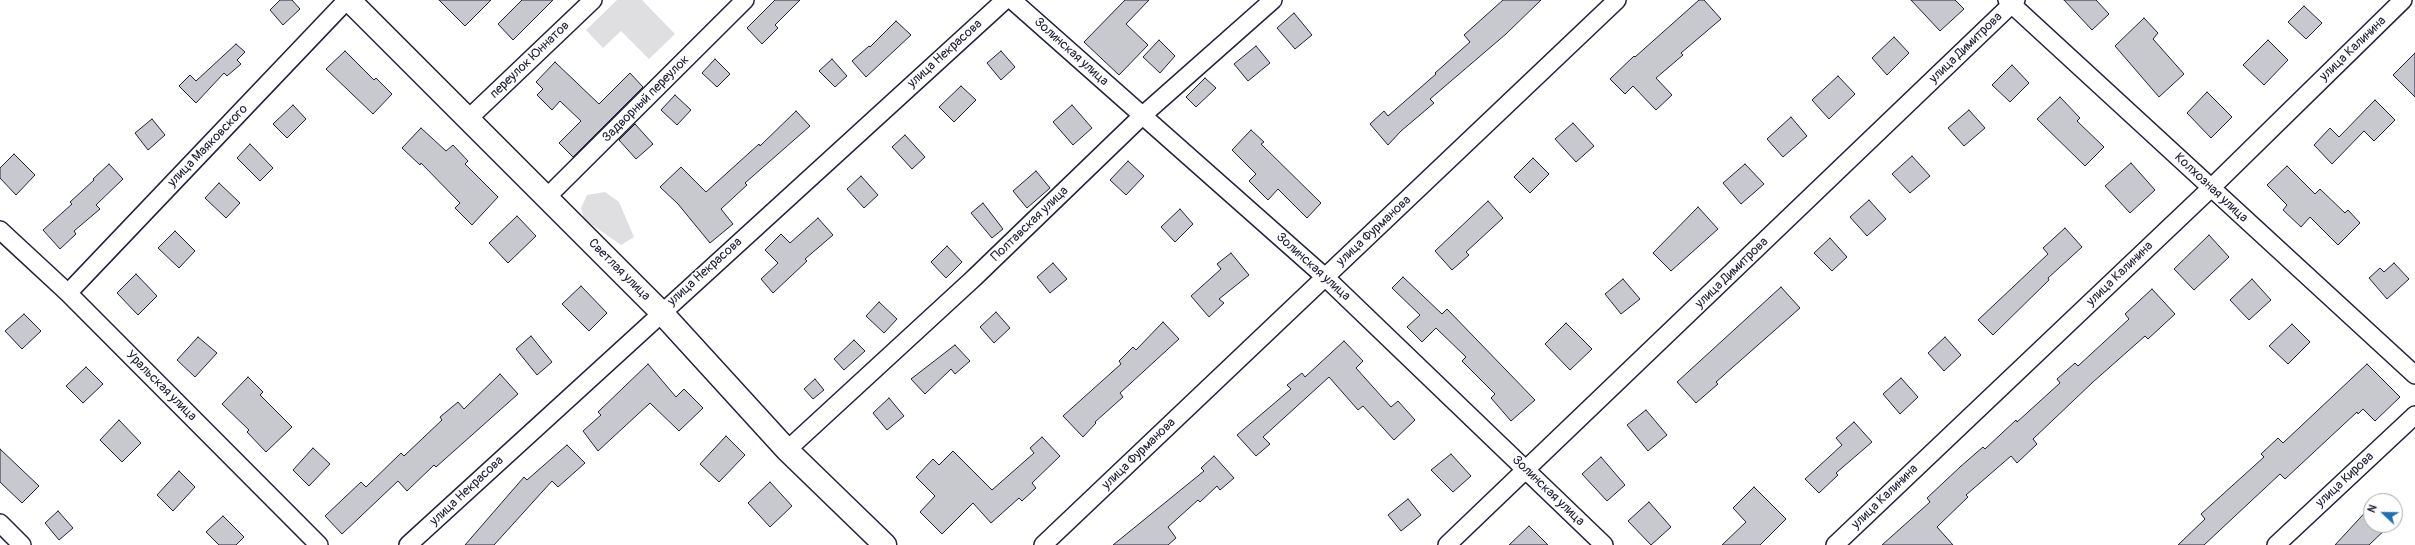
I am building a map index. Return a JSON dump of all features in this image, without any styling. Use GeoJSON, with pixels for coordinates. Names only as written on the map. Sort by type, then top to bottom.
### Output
{"type":"FeatureCollection","features":[{"type":"Feature","properties":{"kind":"main road","name":"Светлая улица"},"geometry":{"type":"LineString","coordinates":[[348,0],[660,312],[788,450],[885,545]]}},
{"type":"Feature","properties":{"kind":"street","name":"улица Маяковского"},"geometry":{"type":"LineString","coordinates":[[68,293],[348,0]]}},
{"type":"Feature","properties":{"kind":"street","name":"переулок Юннатов"},"geometry":{"type":"LineString","coordinates":[[468,119],[593,0]]}},
{"type":"Feature","properties":{"kind":"street","name":"Задворный переулок"},"geometry":{"type":"LineString","coordinates":[[546,198],[745,0]]}},
{"type":"Feature","properties":{"kind":"street","name":"улица Некрасова"},"geometry":{"type":"LineString","coordinates":[[408,545],[660,312],[1005,0]]}},
{"type":"Feature","properties":{"kind":"street","name":"Золинская улица"},"geometry":{"type":"LineString","coordinates":[[1012,0],[1325,277],[1604,545]]}},
{"type":"Feature","properties":{"kind":"street","name":"Полтавская улица"},"geometry":{"type":"LineString","coordinates":[[788,450],[974,278],[1143,115],[1273,0]]}},
{"type":"Feature","properties":{"kind":"street","name":"улица Фурманова"},"geometry":{"type":"LineString","coordinates":[[1043,545],[1618,0]]}},
{"type":"Feature","properties":{"kind":"street","name":"улица Калинина"},"geometry":{"type":"LineString","coordinates":[[1835,545],[2211,188],[2403,0]]}},
{"type":"Feature","properties":{"kind":"street","name":"Колхозная улица"},"geometry":{"type":"LineString","coordinates":[[2012,1],[2211,188],[2415,375]]}},
{"type":"Feature","properties":{"kind":"street","name":"улица Димитрова"},"geometry":{"type":"LineString","coordinates":[[1447,545],[1527,471],[2012,1]]}},
{"type":"Feature","properties":{"kind":"street","name":"Уральская улица"},"geometry":{"type":"LineString","coordinates":[[0,230],[68,293],[319,545]]}},
{"type":"Feature","properties":{"kind":"street","name":"улица Кирова"},"geometry":{"type":"LineString","coordinates":[[2276,545],[2415,415]]}},
{"type":"Feature","properties":{"kind":"street"},"geometry":{"type":"LineString","coordinates":[[0,523],[22,545]]}},
{"type":"Feature","properties":{"kind":"shaded area"},"geometry":{"type":"Polygon","coordinates":[[[617,0],[642,0],[675,34],[649,59],[621,31],[603,48],[586,30],[617,0]]]}},
{"type":"Feature","properties":{"kind":"shaded area"},"geometry":{"type":"Polygon","coordinates":[[[605,192],[619,202],[634,237],[621,245],[584,219],[581,208],[587,195],[605,192]]]}},
{"type":"Feature","properties":{"kind":"building"},"geometry":{"type":"Polygon","coordinates":[[[280,0],[292,0],[300,9],[283,25],[270,10],[280,0]]]}},
{"type":"Feature","properties":{"kind":"building"},"geometry":{"type":"Polygon","coordinates":[[[439,0],[491,0],[465,26],[439,0]]]}},
{"type":"Feature","properties":{"kind":"building"},"geometry":{"type":"Polygon","coordinates":[[[522,0],[553,0],[513,40],[498,24],[522,0]]]}},
{"type":"Feature","properties":{"kind":"building"},"geometry":{"type":"Polygon","coordinates":[[[775,0],[800,0],[775,25],[778,28],[762,44],[747,28],[775,0]]]}},
{"type":"Feature","properties":{"kind":"building"},"geometry":{"type":"Polygon","coordinates":[[[1125,0],[1149,0],[1126,24],[1148,45],[1119,75],[1084,42],[1125,0]]]}},
{"type":"Feature","properties":{"kind":"building"},"geometry":{"type":"Polygon","coordinates":[[[1503,0],[1541,0],[1506,34],[1430,99],[1434,103],[1401,131],[1388,145],[1370,124],[1384,111],[1388,116],[1436,74],[1435,73],[1470,42],[1464,35],[1503,0]]]}},
{"type":"Feature","properties":{"kind":"building"},"geometry":{"type":"Polygon","coordinates":[[[1699,0],[1704,0],[1721,19],[1681,53],[1683,55],[1656,78],[1672,95],[1656,110],[1633,86],[1625,94],[1610,79],[1634,56],[1635,57],[1699,0]]]}},
{"type":"Feature","properties":{"kind":"building"},"geometry":{"type":"Polygon","coordinates":[[[1911,0],[1955,0],[1964,9],[1940,31],[1911,0]]]}},
{"type":"Feature","properties":{"kind":"building"},"geometry":{"type":"Polygon","coordinates":[[[2064,0],[2096,0],[2109,14],[2092,30],[2064,0]]]}},
{"type":"Feature","properties":{"kind":"building"},"geometry":{"type":"Polygon","coordinates":[[[2304,6],[2322,23],[2306,39],[2288,22],[2304,6]]]}},
{"type":"Feature","properties":{"kind":"building"},"geometry":{"type":"Polygon","coordinates":[[[1294,13],[1312,35],[1295,49],[1277,28],[1294,13]]]}},
{"type":"Feature","properties":{"kind":"building"},"geometry":{"type":"Polygon","coordinates":[[[2144,18],[2158,33],[2153,39],[2184,74],[2159,97],[2115,46],[2144,18]]]}},
{"type":"Feature","properties":{"kind":"building"},"geometry":{"type":"Polygon","coordinates":[[[896,21],[911,35],[866,77],[852,61],[869,46],[870,47],[896,21]]]}},
{"type":"Feature","properties":{"kind":"building"},"geometry":{"type":"Polygon","coordinates":[[[1894,37],[1909,53],[1887,75],[1872,58],[1894,37]]]}},
{"type":"Feature","properties":{"kind":"building"},"geometry":{"type":"Polygon","coordinates":[[[1159,40],[1175,56],[1160,73],[1143,57],[1159,40]]]}},
{"type":"Feature","properties":{"kind":"building"},"geometry":{"type":"Polygon","coordinates":[[[2268,40],[2288,60],[2264,85],[2243,65],[2268,40]]]}},
{"type":"Feature","properties":{"kind":"building"},"geometry":{"type":"Polygon","coordinates":[[[236,44],[245,52],[237,60],[241,64],[227,76],[224,73],[196,103],[179,86],[190,75],[196,81],[236,44]]]}},
{"type":"Feature","properties":{"kind":"building"},"geometry":{"type":"Polygon","coordinates":[[[1256,46],[1270,63],[1248,81],[1234,64],[1256,46]]]}},
{"type":"Feature","properties":{"kind":"building"},"geometry":{"type":"Polygon","coordinates":[[[345,51],[374,80],[376,78],[392,94],[373,114],[326,69],[345,51]]]}},
{"type":"Feature","properties":{"kind":"building"},"geometry":{"type":"Polygon","coordinates":[[[1001,51],[1015,67],[1001,80],[987,63],[1001,51]]]}},
{"type":"Feature","properties":{"kind":"building"},"geometry":{"type":"Polygon","coordinates":[[[2415,53],[2415,97],[2393,75],[2415,53]]]}},
{"type":"Feature","properties":{"kind":"building"},"geometry":{"type":"Polygon","coordinates":[[[715,59],[730,74],[717,87],[702,73],[715,59]]]}},
{"type":"Feature","properties":{"kind":"building"},"geometry":{"type":"Polygon","coordinates":[[[832,59],[847,76],[835,87],[819,71],[832,59]]]}},
{"type":"Feature","properties":{"kind":"building"},"geometry":{"type":"Polygon","coordinates":[[[555,62],[599,104],[630,73],[643,87],[573,157],[559,143],[581,121],[560,101],[552,110],[537,95],[543,89],[536,82],[555,62]]]}},
{"type":"Feature","properties":{"kind":"building"},"geometry":{"type":"Polygon","coordinates":[[[2012,65],[2029,83],[2010,102],[1992,85],[2012,65]]]}},
{"type":"Feature","properties":{"kind":"building"},"geometry":{"type":"Polygon","coordinates":[[[1838,76],[1855,94],[1829,119],[1812,100],[1838,76]]]}},
{"type":"Feature","properties":{"kind":"building"},"geometry":{"type":"Polygon","coordinates":[[[1205,78],[1216,88],[1196,107],[1186,97],[1205,78]]]}},
{"type":"Feature","properties":{"kind":"building"},"geometry":{"type":"Polygon","coordinates":[[[961,86],[976,100],[954,122],[939,107],[961,86]]]}},
{"type":"Feature","properties":{"kind":"building"},"geometry":{"type":"Polygon","coordinates":[[[2207,92],[2232,117],[2211,138],[2187,113],[2207,92]]]}},
{"type":"Feature","properties":{"kind":"building"},"geometry":{"type":"Polygon","coordinates":[[[675,95],[691,110],[677,125],[661,110],[675,95]]]}},
{"type":"Feature","properties":{"kind":"building"},"geometry":{"type":"Polygon","coordinates":[[[2060,97],[2080,118],[2077,121],[2104,147],[2085,166],[2037,119],[2060,97]]]}},
{"type":"Feature","properties":{"kind":"building"},"geometry":{"type":"Polygon","coordinates":[[[2375,100],[2395,120],[2374,141],[2364,131],[2332,164],[2314,145],[2330,128],[2339,137],[2375,100]]]}},
{"type":"Feature","properties":{"kind":"building"},"geometry":{"type":"Polygon","coordinates":[[[293,105],[306,119],[287,138],[273,124],[293,105]]]}},
{"type":"Feature","properties":{"kind":"building"},"geometry":{"type":"Polygon","coordinates":[[[1072,105],[1092,128],[1073,145],[1053,122],[1072,105]]]}},
{"type":"Feature","properties":{"kind":"building"},"geometry":{"type":"Polygon","coordinates":[[[1969,110],[1985,128],[1964,146],[1948,128],[1969,110]]]}},
{"type":"Feature","properties":{"kind":"building"},"geometry":{"type":"Polygon","coordinates":[[[796,111],[810,126],[745,183],[747,185],[721,209],[733,224],[710,243],[678,204],[660,187],[681,167],[706,192],[759,144],[760,146],[796,111]]]}},
{"type":"Feature","properties":{"kind":"building"},"geometry":{"type":"Polygon","coordinates":[[[1791,117],[1807,136],[1783,157],[1767,139],[1791,117]]]}},
{"type":"Feature","properties":{"kind":"building"},"geometry":{"type":"Polygon","coordinates":[[[152,119],[165,135],[148,150],[135,133],[152,119]]]}},
{"type":"Feature","properties":{"kind":"building"},"geometry":{"type":"Polygon","coordinates":[[[1573,123],[1594,146],[1576,162],[1555,139],[1573,123]]]}},
{"type":"Feature","properties":{"kind":"building"},"geometry":{"type":"Polygon","coordinates":[[[635,124],[653,144],[636,159],[619,140],[635,124]]]}},
{"type":"Feature","properties":{"kind":"building"},"geometry":{"type":"Polygon","coordinates":[[[421,128],[446,151],[453,145],[468,161],[465,164],[498,197],[472,225],[455,208],[460,203],[421,163],[420,165],[402,148],[421,128]]]}},
{"type":"Feature","properties":{"kind":"building"},"geometry":{"type":"Polygon","coordinates":[[[1251,130],[1264,142],[1261,144],[1321,203],[1307,218],[1278,189],[1268,200],[1249,181],[1256,174],[1232,150],[1251,130]]]}},
{"type":"Feature","properties":{"kind":"building"},"geometry":{"type":"Polygon","coordinates":[[[905,135],[925,157],[912,169],[892,147],[905,135]]]}},
{"type":"Feature","properties":{"kind":"building"},"geometry":{"type":"Polygon","coordinates":[[[250,144],[273,168],[260,181],[237,158],[250,144]]]}},
{"type":"Feature","properties":{"kind":"building"},"geometry":{"type":"Polygon","coordinates":[[[14,154],[35,175],[16,195],[0,178],[0,168],[14,154]]]}},
{"type":"Feature","properties":{"kind":"building"},"geometry":{"type":"Polygon","coordinates":[[[1912,156],[1930,176],[1910,193],[1892,174],[1912,156]]]}},
{"type":"Feature","properties":{"kind":"building"},"geometry":{"type":"Polygon","coordinates":[[[1533,158],[1549,174],[1530,193],[1514,177],[1533,158]]]}},
{"type":"Feature","properties":{"kind":"building"},"geometry":{"type":"Polygon","coordinates":[[[1128,161],[1144,176],[1126,195],[1110,180],[1128,161]]]}},
{"type":"Feature","properties":{"kind":"building"},"geometry":{"type":"Polygon","coordinates":[[[2131,163],[2155,190],[2130,213],[2105,186],[2131,163]]]}},
{"type":"Feature","properties":{"kind":"building"},"geometry":{"type":"Polygon","coordinates":[[[109,164],[123,179],[96,205],[100,209],[74,231],[76,234],[60,249],[43,230],[72,204],[70,202],[109,164]]]}},
{"type":"Feature","properties":{"kind":"building"},"geometry":{"type":"Polygon","coordinates":[[[1745,164],[1764,184],[1741,204],[1723,183],[1745,164]]]}},
{"type":"Feature","properties":{"kind":"building"},"geometry":{"type":"Polygon","coordinates":[[[2287,166],[2315,194],[2320,189],[2345,213],[2348,210],[2360,223],[2338,245],[2310,217],[2301,227],[2283,210],[2287,205],[2267,185],[2287,166]]]}},
{"type":"Feature","properties":{"kind":"building"},"geometry":{"type":"Polygon","coordinates":[[[1036,171],[1050,188],[1027,208],[1013,191],[1036,171]]]}},
{"type":"Feature","properties":{"kind":"building"},"geometry":{"type":"Polygon","coordinates":[[[861,176],[878,195],[864,208],[847,189],[861,176]]]}},
{"type":"Feature","properties":{"kind":"building"},"geometry":{"type":"Polygon","coordinates":[[[219,183],[240,203],[226,218],[205,198],[219,183]]]}},
{"type":"Feature","properties":{"kind":"building"},"geometry":{"type":"Polygon","coordinates":[[[1869,200],[1886,219],[1867,236],[1850,217],[1869,200]]]}},
{"type":"Feature","properties":{"kind":"building"},"geometry":{"type":"Polygon","coordinates":[[[1488,201],[1503,218],[1466,252],[1469,255],[1452,270],[1435,251],[1488,201]]]}},
{"type":"Feature","properties":{"kind":"building"},"geometry":{"type":"Polygon","coordinates":[[[983,203],[1003,229],[992,238],[971,213],[983,203]]]}},
{"type":"Feature","properties":{"kind":"building"},"geometry":{"type":"Polygon","coordinates":[[[1698,207],[1718,229],[1671,271],[1653,253],[1698,207]]]}},
{"type":"Feature","properties":{"kind":"building"},"geometry":{"type":"Polygon","coordinates":[[[1180,209],[1193,224],[1175,242],[1161,227],[1180,209]]]}},
{"type":"Feature","properties":{"kind":"building"},"geometry":{"type":"Polygon","coordinates":[[[517,216],[536,236],[508,263],[489,243],[517,216]]]}},
{"type":"Feature","properties":{"kind":"building"},"geometry":{"type":"Polygon","coordinates":[[[818,218],[833,235],[805,259],[807,261],[773,293],[761,279],[778,263],[765,250],[781,234],[790,243],[818,218]]]}},
{"type":"Feature","properties":{"kind":"building"},"geometry":{"type":"Polygon","coordinates":[[[2065,228],[2082,247],[2048,278],[2049,280],[1993,335],[1978,320],[2048,254],[2043,248],[2065,228]]]}},
{"type":"Feature","properties":{"kind":"building"},"geometry":{"type":"Polygon","coordinates":[[[175,231],[195,251],[179,268],[158,248],[175,231]]]}},
{"type":"Feature","properties":{"kind":"building"},"geometry":{"type":"Polygon","coordinates":[[[2209,235],[2229,257],[2194,290],[2174,269],[2209,235]]]}},
{"type":"Feature","properties":{"kind":"building"},"geometry":{"type":"Polygon","coordinates":[[[1830,238],[1847,257],[1832,271],[1814,253],[1830,238]]]}},
{"type":"Feature","properties":{"kind":"building"},"geometry":{"type":"Polygon","coordinates":[[[947,246],[962,262],[946,278],[931,262],[947,246]]]}},
{"type":"Feature","properties":{"kind":"building"},"geometry":{"type":"Polygon","coordinates":[[[1231,253],[1249,275],[1219,299],[1224,303],[1209,317],[1191,296],[1221,269],[1217,264],[1231,253]]]}},
{"type":"Feature","properties":{"kind":"building"},"geometry":{"type":"Polygon","coordinates":[[[1053,263],[1067,279],[1050,293],[1037,277],[1053,263]]]}},
{"type":"Feature","properties":{"kind":"building"},"geometry":{"type":"Polygon","coordinates":[[[2394,263],[2409,279],[2387,299],[2369,278],[2380,268],[2384,272],[2394,263]]]}},
{"type":"Feature","properties":{"kind":"building"},"geometry":{"type":"Polygon","coordinates":[[[136,274],[157,296],[138,315],[117,293],[136,274]]]}},
{"type":"Feature","properties":{"kind":"building"},"geometry":{"type":"Polygon","coordinates":[[[1403,277],[1442,314],[1447,309],[1535,400],[1511,421],[1491,398],[1495,394],[1462,361],[1466,357],[1436,328],[1422,342],[1407,327],[1420,315],[1392,288],[1403,277]]]}},
{"type":"Feature","properties":{"kind":"building"},"geometry":{"type":"Polygon","coordinates":[[[1623,279],[1640,299],[1621,314],[1605,294],[1623,279]]]}},
{"type":"Feature","properties":{"kind":"building"},"geometry":{"type":"Polygon","coordinates":[[[2252,279],[2271,300],[2249,320],[2230,300],[2252,279]]]}},
{"type":"Feature","properties":{"kind":"building"},"geometry":{"type":"Polygon","coordinates":[[[581,286],[607,313],[589,331],[562,304],[581,286]]]}},
{"type":"Feature","properties":{"kind":"building"},"geometry":{"type":"Polygon","coordinates":[[[1781,287],[1800,308],[1716,382],[1718,384],[1696,403],[1677,382],[1781,287]]]}},
{"type":"Feature","properties":{"kind":"building"},"geometry":{"type":"Polygon","coordinates":[[[2152,289],[2175,314],[2148,339],[2145,336],[2093,382],[2033,439],[2037,444],[2017,463],[2011,456],[1966,495],[1968,497],[1937,527],[1953,545],[1882,545],[1930,502],[1927,498],[1960,467],[1983,447],[1985,449],[2016,420],[2017,422],[2060,383],[2057,379],[2075,363],[2078,366],[2129,319],[2125,314],[2152,289]]]}},
{"type":"Feature","properties":{"kind":"building"},"geometry":{"type":"Polygon","coordinates":[[[879,302],[897,319],[884,333],[866,316],[879,302]]]}},
{"type":"Feature","properties":{"kind":"building"},"geometry":{"type":"Polygon","coordinates":[[[996,312],[1010,328],[994,343],[980,327],[996,312]]]}},
{"type":"Feature","properties":{"kind":"building"},"geometry":{"type":"Polygon","coordinates":[[[24,314],[41,331],[22,349],[5,331],[24,314]]]}},
{"type":"Feature","properties":{"kind":"building"},"geometry":{"type":"Polygon","coordinates":[[[1163,322],[1179,339],[1120,393],[1123,397],[1095,422],[1096,423],[1083,437],[1063,416],[1121,364],[1119,361],[1133,347],[1136,350],[1163,322]]]}},
{"type":"Feature","properties":{"kind":"building"},"geometry":{"type":"Polygon","coordinates":[[[1566,323],[1592,349],[1570,370],[1545,344],[1566,323]]]}},
{"type":"Feature","properties":{"kind":"building"},"geometry":{"type":"Polygon","coordinates":[[[2292,324],[2310,342],[2288,364],[2269,346],[2292,324]]]}},
{"type":"Feature","properties":{"kind":"building"},"geometry":{"type":"Polygon","coordinates":[[[531,336],[552,362],[537,375],[516,349],[531,336]]]}},
{"type":"Feature","properties":{"kind":"building"},"geometry":{"type":"Polygon","coordinates":[[[198,337],[217,353],[195,377],[177,360],[198,337]]]}},
{"type":"Feature","properties":{"kind":"building"},"geometry":{"type":"Polygon","coordinates":[[[1945,337],[1961,355],[1944,371],[1928,353],[1945,337]]]}},
{"type":"Feature","properties":{"kind":"building"},"geometry":{"type":"Polygon","coordinates":[[[854,340],[865,351],[844,370],[834,359],[854,340]]]}},
{"type":"Feature","properties":{"kind":"building"},"geometry":{"type":"Polygon","coordinates":[[[1344,341],[1363,361],[1356,368],[1391,407],[1398,401],[1415,420],[1394,440],[1363,406],[1358,410],[1329,377],[1263,437],[1270,444],[1256,456],[1237,435],[1291,389],[1287,385],[1302,373],[1305,377],[1344,341]]]}},
{"type":"Feature","properties":{"kind":"building"},"geometry":{"type":"Polygon","coordinates":[[[955,345],[970,361],[955,374],[951,369],[925,394],[911,379],[955,345]]]}},
{"type":"Feature","properties":{"kind":"building"},"geometry":{"type":"Polygon","coordinates":[[[648,364],[676,397],[684,389],[703,408],[679,431],[650,403],[598,451],[583,431],[601,415],[598,412],[648,364]]]}},
{"type":"Feature","properties":{"kind":"building"},"geometry":{"type":"Polygon","coordinates":[[[2367,364],[2400,397],[2375,421],[2363,409],[2358,414],[2357,412],[2285,479],[2280,474],[2204,545],[2178,545],[2205,519],[2201,514],[2264,457],[2261,454],[2278,438],[2283,443],[2367,364]]]}},
{"type":"Feature","properties":{"kind":"building"},"geometry":{"type":"Polygon","coordinates":[[[86,367],[103,384],[83,403],[66,386],[86,367]]]}},
{"type":"Feature","properties":{"kind":"building"},"geometry":{"type":"Polygon","coordinates":[[[500,374],[518,394],[436,467],[434,465],[407,491],[398,481],[342,534],[325,516],[361,482],[366,487],[401,453],[404,456],[442,420],[440,417],[458,402],[464,409],[500,374]]]}},
{"type":"Feature","properties":{"kind":"building"},"geometry":{"type":"Polygon","coordinates":[[[248,377],[263,392],[260,395],[292,427],[266,452],[247,432],[249,430],[222,404],[248,377]]]}},
{"type":"Feature","properties":{"kind":"building"},"geometry":{"type":"Polygon","coordinates":[[[1901,378],[1918,397],[1900,414],[1883,394],[1901,378]]]}},
{"type":"Feature","properties":{"kind":"building"},"geometry":{"type":"Polygon","coordinates":[[[815,379],[824,390],[813,399],[804,389],[815,379]]]}},
{"type":"Feature","properties":{"kind":"building"},"geometry":{"type":"Polygon","coordinates":[[[889,398],[904,416],[887,430],[873,413],[889,398]]]}},
{"type":"Feature","properties":{"kind":"building"},"geometry":{"type":"Polygon","coordinates":[[[1646,410],[1667,435],[1648,451],[1627,425],[1646,410]]]}},
{"type":"Feature","properties":{"kind":"building"},"geometry":{"type":"Polygon","coordinates":[[[119,420],[141,443],[122,462],[100,440],[119,420]]]}},
{"type":"Feature","properties":{"kind":"building"},"geometry":{"type":"Polygon","coordinates":[[[1854,422],[1872,442],[1836,473],[1838,475],[1819,493],[1805,479],[1842,445],[1836,438],[1854,422]]]}},
{"type":"Feature","properties":{"kind":"building"},"geometry":{"type":"Polygon","coordinates":[[[726,436],[745,455],[719,482],[700,464],[726,436]]]}},
{"type":"Feature","properties":{"kind":"building"},"geometry":{"type":"Polygon","coordinates":[[[1042,437],[1060,456],[1032,483],[1036,488],[1022,501],[1019,498],[991,523],[973,503],[942,534],[920,512],[935,496],[916,477],[933,459],[939,465],[953,451],[992,490],[1034,453],[1030,448],[1042,437]]]}},
{"type":"Feature","properties":{"kind":"building"},"geometry":{"type":"Polygon","coordinates":[[[567,445],[585,463],[558,487],[552,481],[494,545],[465,545],[524,477],[527,480],[567,445]]]}},
{"type":"Feature","properties":{"kind":"building"},"geometry":{"type":"Polygon","coordinates":[[[313,448],[330,464],[309,486],[293,470],[313,448]]]}},
{"type":"Feature","properties":{"kind":"building"},"geometry":{"type":"Polygon","coordinates":[[[0,449],[39,486],[22,503],[0,482],[0,449]]]}},
{"type":"Feature","properties":{"kind":"building"},"geometry":{"type":"Polygon","coordinates":[[[1451,454],[1471,476],[1453,492],[1431,470],[1451,454]]]}},
{"type":"Feature","properties":{"kind":"building"},"geometry":{"type":"Polygon","coordinates":[[[1214,456],[1234,478],[1220,490],[1217,486],[1200,502],[1198,500],[1168,527],[1176,538],[1168,545],[1113,545],[1204,471],[1201,468],[1214,456]]]}},
{"type":"Feature","properties":{"kind":"building"},"geometry":{"type":"Polygon","coordinates":[[[1601,457],[1625,485],[1607,501],[1582,474],[1601,457]]]}},
{"type":"Feature","properties":{"kind":"building"},"geometry":{"type":"Polygon","coordinates":[[[179,471],[195,487],[173,511],[157,495],[179,471]]]}},
{"type":"Feature","properties":{"kind":"building"},"geometry":{"type":"Polygon","coordinates":[[[770,482],[792,506],[770,527],[748,503],[770,482]]]}},
{"type":"Feature","properties":{"kind":"building"},"geometry":{"type":"Polygon","coordinates":[[[1754,487],[1786,519],[1760,545],[1722,545],[1746,522],[1733,508],[1754,487]]]}},
{"type":"Feature","properties":{"kind":"building"},"geometry":{"type":"Polygon","coordinates":[[[1408,499],[1421,515],[1401,531],[1388,515],[1408,499]]]}},
{"type":"Feature","properties":{"kind":"building"},"geometry":{"type":"Polygon","coordinates":[[[1649,502],[1671,527],[1651,545],[1628,521],[1649,502]]]}},
{"type":"Feature","properties":{"kind":"building"},"geometry":{"type":"Polygon","coordinates":[[[58,511],[73,528],[59,540],[45,523],[58,511]]]}},
{"type":"Feature","properties":{"kind":"building"},"geometry":{"type":"Polygon","coordinates":[[[2363,515],[2363,533],[2382,533],[2369,545],[2335,545],[2363,515]]]}},
{"type":"Feature","properties":{"kind":"building"},"geometry":{"type":"Polygon","coordinates":[[[223,516],[244,537],[236,545],[219,545],[206,532],[223,516]]]}},
{"type":"Feature","properties":{"kind":"building"},"geometry":{"type":"Polygon","coordinates":[[[1529,526],[1548,545],[1509,545],[1529,526]]]}}]}
